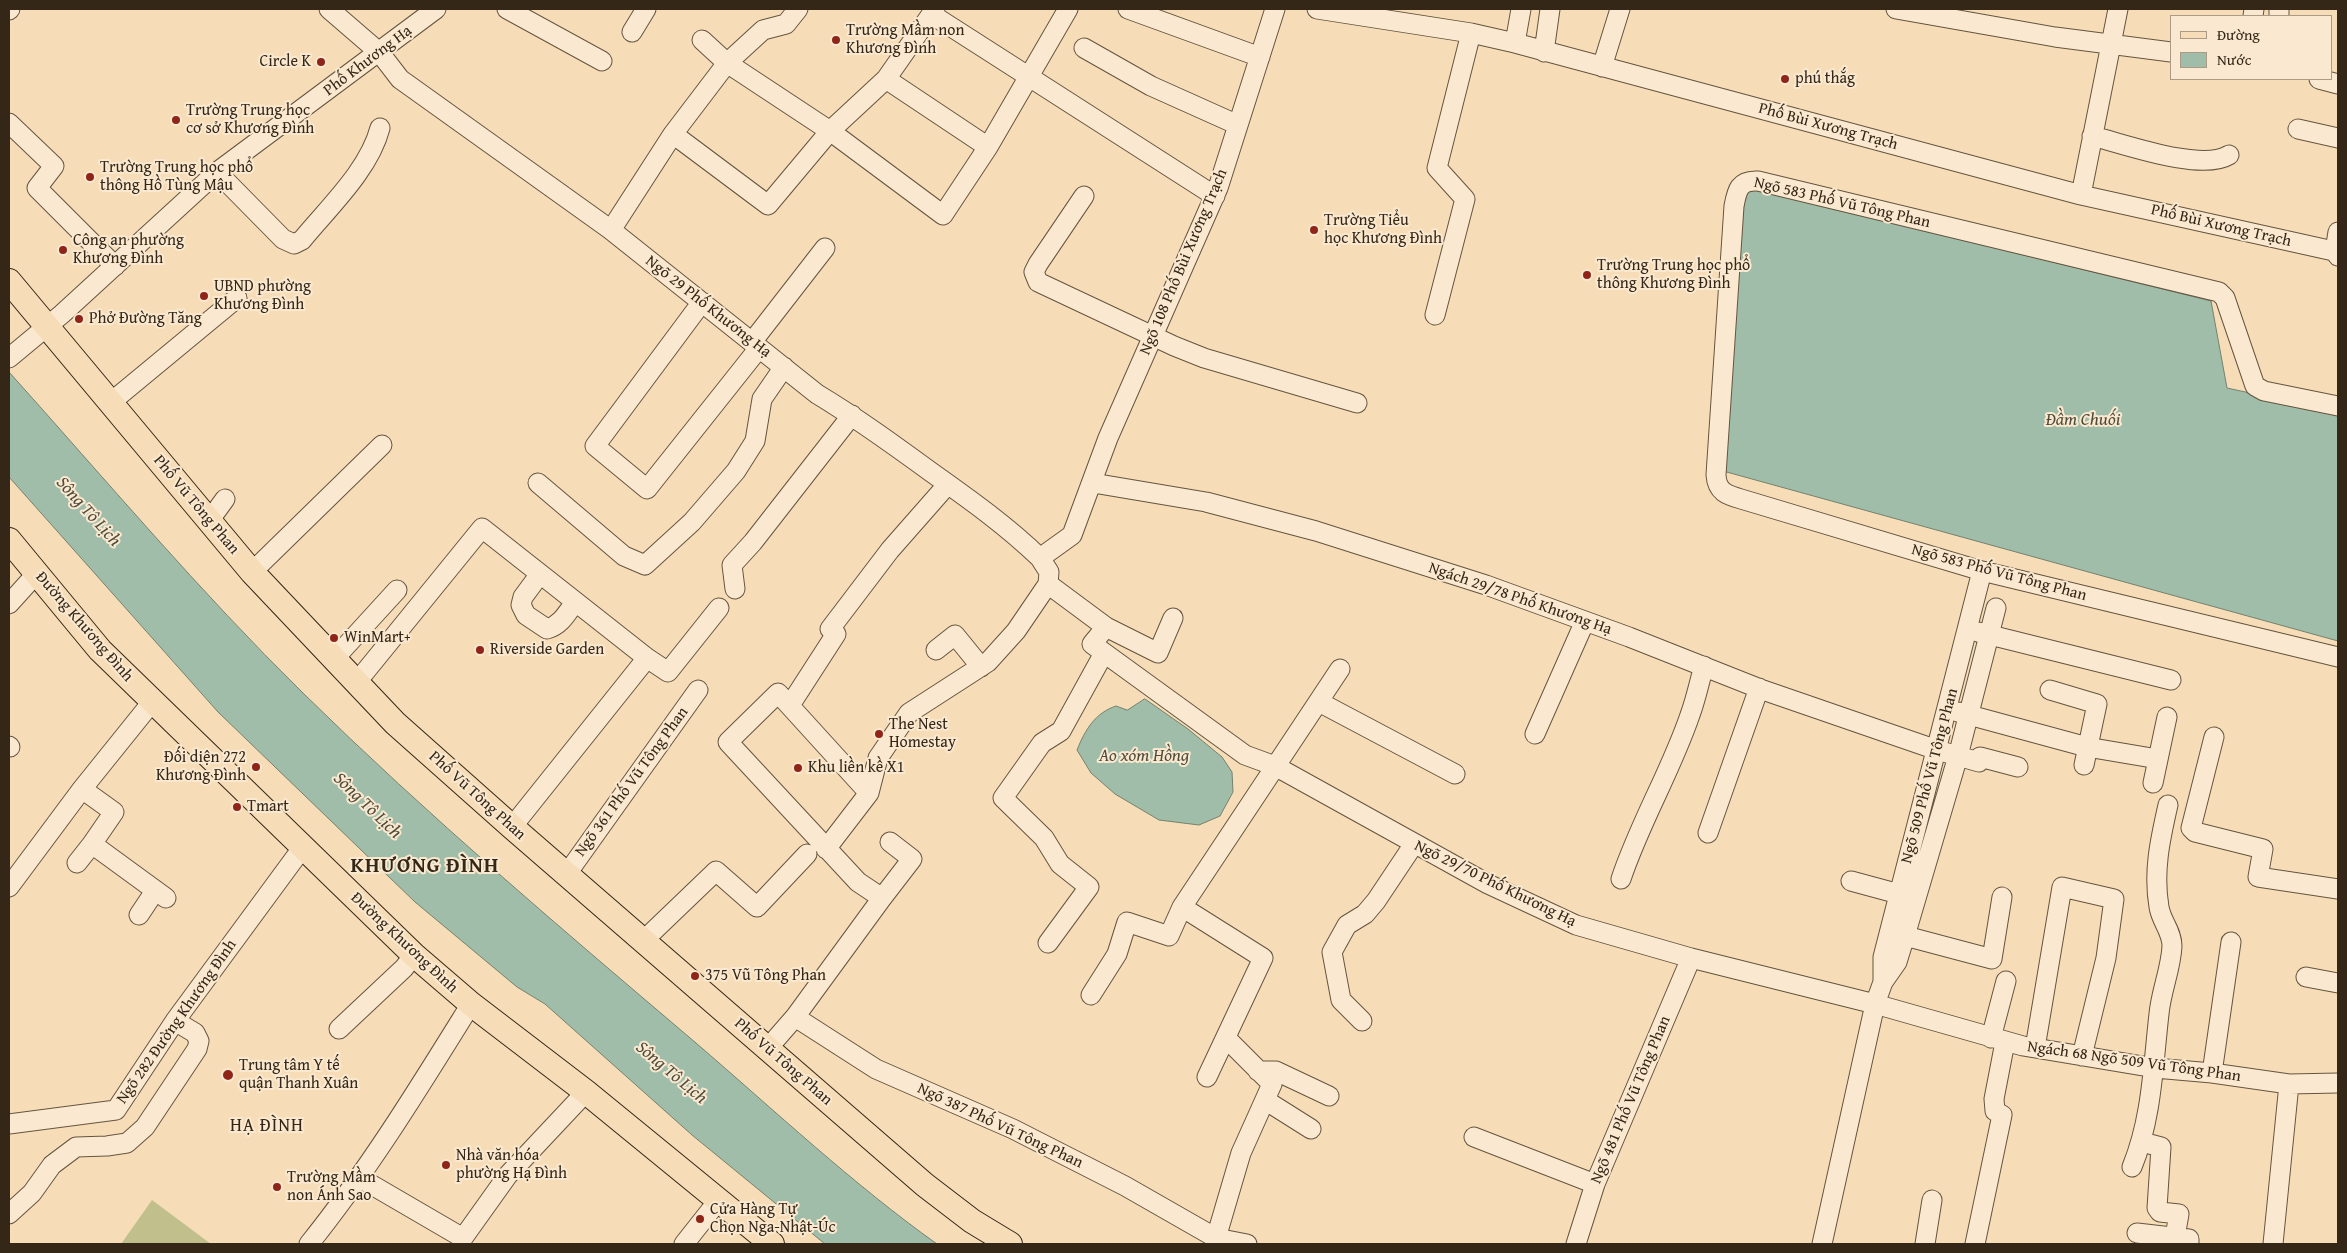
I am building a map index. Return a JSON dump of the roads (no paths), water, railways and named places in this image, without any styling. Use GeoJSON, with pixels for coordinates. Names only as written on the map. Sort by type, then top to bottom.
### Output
{"type":"FeatureCollection","features":[{"type":"Feature","properties":{"kind":"main road","name":"Phố Vũ Tông Phan"},"geometry":{"type":"LineString","coordinates":[[9,281],[252,572],[396,723],[512,827],[925,1185],[972,1221],[1010,1244]]}},
{"type":"Feature","properties":{"kind":"main road","name":"Đường Khương Đình"},"geometry":{"type":"LineString","coordinates":[[9,540],[100,650],[414,955],[471,1004],[586,1092],[772,1244]]}},
{"type":"Feature","properties":{"kind":"street","name":"Ngõ 29 Phố Khương Hạ"},"geometry":{"type":"LineString","coordinates":[[329,9],[380,53],[400,79],[611,230],[818,394],[852,415],[1018,537],[1040,558],[1048,572],[1048,584]]}},
{"type":"Feature","properties":{"kind":"street","name":"Phố Khương Hạ"},"geometry":{"type":"LineString","coordinates":[[9,358],[48,326],[217,172],[380,53],[436,9]]}},
{"type":"Feature","properties":{"kind":"street"},"geometry":{"type":"LineString","coordinates":[[507,9],[602,61]]}},
{"type":"Feature","properties":{"kind":"street"},"geometry":{"type":"LineString","coordinates":[[632,32],[646,9]]}},
{"type":"Feature","properties":{"kind":"street"},"geometry":{"type":"LineString","coordinates":[[611,230],[673,134],[727,63],[763,30],[786,24],[798,9]]}},
{"type":"Feature","properties":{"kind":"street"},"geometry":{"type":"LineString","coordinates":[[702,40],[727,63],[830,131],[943,215],[988,147],[1068,9]]}},
{"type":"Feature","properties":{"kind":"street"},"geometry":{"type":"LineString","coordinates":[[1128,9],[1260,57]]}},
{"type":"Feature","properties":{"kind":"street","name":"Ngõ 108 Phố Bùi Xương Trạch"},"geometry":{"type":"LineString","coordinates":[[1093,483],[1108,438],[1215,196],[1276,9]]}},
{"type":"Feature","properties":{"kind":"street","name":"Phố Bùi Xương Trạch"},"geometry":{"type":"LineString","coordinates":[[1317,9],[1471,33],[1515,42],[1602,68],[2081,194],[2337,253]]}},
{"type":"Feature","properties":{"kind":"street"},"geometry":{"type":"LineString","coordinates":[[1515,42],[1521,9]]}},
{"type":"Feature","properties":{"kind":"street"},"geometry":{"type":"LineString","coordinates":[[1544,52],[1550,9]]}},
{"type":"Feature","properties":{"kind":"street"},"geometry":{"type":"LineString","coordinates":[[1602,68],[1620,9]]}},
{"type":"Feature","properties":{"kind":"street"},"geometry":{"type":"LineString","coordinates":[[1896,9],[2055,37],[2170,52]]}},
{"type":"Feature","properties":{"kind":"street"},"geometry":{"type":"LineString","coordinates":[[2081,194],[2118,9]]}},
{"type":"Feature","properties":{"kind":"street"},"geometry":{"type":"LineString","coordinates":[[673,134],[768,204],[830,131],[886,79],[933,12],[1028,77],[1215,196]]}},
{"type":"Feature","properties":{"kind":"street"},"geometry":{"type":"LineString","coordinates":[[1436,315],[1465,199],[1437,168],[1471,33]]}},
{"type":"Feature","properties":{"kind":"street"},"geometry":{"type":"LineString","coordinates":[[1084,48],[1151,86],[1238,125]]}},
{"type":"Feature","properties":{"kind":"street"},"geometry":{"type":"LineString","coordinates":[[886,79],[988,147]]}},
{"type":"Feature","properties":{"kind":"street"},"geometry":{"type":"LineString","coordinates":[[2323,80],[2338,84]]}},
{"type":"Feature","properties":{"kind":"street"},"geometry":{"type":"LineString","coordinates":[[9,122],[54,166],[37,188],[115,266]]}},
{"type":"Feature","properties":{"kind":"street"},"geometry":{"type":"LineString","coordinates":[[217,172],[284,239],[294,244],[302,240],[367,160],[376,144],[380,128]]}},
{"type":"Feature","properties":{"kind":"street"},"geometry":{"type":"LineString","coordinates":[[2298,129],[2338,138]]}},
{"type":"Feature","properties":{"kind":"street"},"geometry":{"type":"LineString","coordinates":[[2092,136],[2189,161],[2221,160],[2229,155]]}},
{"type":"Feature","properties":{"kind":"street","name":"Ngõ 583 Phố Vũ Tông Phan"},"geometry":{"type":"LineString","coordinates":[[2338,406],[2264,391],[2255,386],[2225,298],[2219,292],[1758,181],[1743,183],[1738,189],[1734,206],[1716,475],[1718,487],[1731,496],[1982,571],[2338,657]]}},
{"type":"Feature","properties":{"kind":"street"},"geometry":{"type":"LineString","coordinates":[[1084,196],[1038,264],[1034,272],[1038,282],[1152,336],[1204,358],[1356,403]]}},
{"type":"Feature","properties":{"kind":"street"},"geometry":{"type":"LineString","coordinates":[[2337,253],[2338,232]]}},
{"type":"Feature","properties":{"kind":"street"},"geometry":{"type":"LineString","coordinates":[[702,302],[595,446],[647,489],[756,345],[824,248]]}},
{"type":"Feature","properties":{"kind":"street"},"geometry":{"type":"LineString","coordinates":[[110,402],[237,298]]}},
{"type":"Feature","properties":{"kind":"street"},"geometry":{"type":"LineString","coordinates":[[538,483],[624,556],[645,566],[692,522],[736,471],[755,441],[762,399],[784,367]]}},
{"type":"Feature","properties":{"kind":"street"},"geometry":{"type":"LineString","coordinates":[[735,589],[732,565],[753,542],[852,415]]}},
{"type":"Feature","properties":{"kind":"street"},"geometry":{"type":"LineString","coordinates":[[252,572],[382,445]]}},
{"type":"Feature","properties":{"kind":"street"},"geometry":{"type":"LineString","coordinates":[[1040,558],[1072,535],[1093,483]]}},
{"type":"Feature","properties":{"kind":"street","name":"Ngách 29/78 Phố Khương Hạ"},"geometry":{"type":"LineString","coordinates":[[1093,483],[1206,502],[1316,531],[1486,586],[1585,621],[1759,688],[1937,750],[1979,762],[1980,757],[2018,767]]}},
{"type":"Feature","properties":{"kind":"street"},"geometry":{"type":"LineString","coordinates":[[794,698],[836,634],[830,629],[890,550],[948,484]]}},
{"type":"Feature","properties":{"kind":"street"},"geometry":{"type":"LineString","coordinates":[[209,521],[225,499]]}},
{"type":"Feature","properties":{"kind":"street"},"geometry":{"type":"LineString","coordinates":[[356,683],[482,528],[647,658],[668,672],[719,608]]}},
{"type":"Feature","properties":{"kind":"street","name":"Ngõ 509 Phố Vũ Tông Phan"},"geometry":{"type":"LineString","coordinates":[[1822,1244],[1875,1004],[1883,982],[1883,957],[1897,934],[1908,887],[1917,828],[1982,571]]}},
{"type":"Feature","properties":{"kind":"street"},"geometry":{"type":"LineString","coordinates":[[9,604],[37,573]]}},
{"type":"Feature","properties":{"kind":"street"},"geometry":{"type":"LineString","coordinates":[[540,574],[523,597],[521,605],[526,615],[547,629],[562,621],[575,602]]}},
{"type":"Feature","properties":{"kind":"street"},"geometry":{"type":"LineString","coordinates":[[826,849],[869,793],[878,758],[909,713],[988,662],[1016,630],[1048,584],[1106,627],[1158,654],[1173,618]]}},
{"type":"Feature","properties":{"kind":"street"},"geometry":{"type":"LineString","coordinates":[[334,659],[397,590]]}},
{"type":"Feature","properties":{"kind":"street","name":"Ngõ 509 Phố Vũ Tông Phan"},"geometry":{"type":"LineString","coordinates":[[1908,887],[1936,833],[1996,608]]}},
{"type":"Feature","properties":{"kind":"street"},"geometry":{"type":"LineString","coordinates":[[1535,734],[1585,621]]}},
{"type":"Feature","properties":{"kind":"street"},"geometry":{"type":"LineString","coordinates":[[1048,944],[1089,887],[1060,864],[1044,838],[1003,798],[1042,743],[1061,731],[1104,653],[1092,644],[1106,627]]}},
{"type":"Feature","properties":{"kind":"street"},"geometry":{"type":"LineString","coordinates":[[1968,630],[2171,680]]}},
{"type":"Feature","properties":{"kind":"street"},"geometry":{"type":"LineString","coordinates":[[936,650],[955,635],[980,667]]}},
{"type":"Feature","properties":{"kind":"street","name":"Ngõ 29/70 Phố Khương Hạ"},"geometry":{"type":"LineString","coordinates":[[1104,653],[1246,755],[1275,766],[1488,884],[1576,925],[1691,958],[1875,1004]]}},
{"type":"Feature","properties":{"kind":"street"},"geometry":{"type":"LineString","coordinates":[[512,827],[647,658]]}},
{"type":"Feature","properties":{"kind":"street"},"geometry":{"type":"LineString","coordinates":[[1621,879],[1636,835],[1654,802],[1690,715],[1704,666]]}},
{"type":"Feature","properties":{"kind":"street"},"geometry":{"type":"LineString","coordinates":[[1091,995],[1117,954],[1127,922],[1170,936],[1182,906],[1340,669]]}},
{"type":"Feature","properties":{"kind":"street"},"geometry":{"type":"LineString","coordinates":[[1708,833],[1759,688]]}},
{"type":"Feature","properties":{"kind":"street","name":"Ngõ 361 Phố Vũ Tông Phan"},"geometry":{"type":"LineString","coordinates":[[566,874],[698,690]]}},
{"type":"Feature","properties":{"kind":"street"},"geometry":{"type":"LineString","coordinates":[[2050,690],[2097,704],[2084,765]]}},
{"type":"Feature","properties":{"kind":"street"},"geometry":{"type":"LineString","coordinates":[[869,793],[778,693],[728,742],[858,882],[882,898]]}},
{"type":"Feature","properties":{"kind":"street"},"geometry":{"type":"LineString","coordinates":[[9,887],[82,789],[152,702]]}},
{"type":"Feature","properties":{"kind":"street"},"geometry":{"type":"LineString","coordinates":[[1319,702],[1456,774]]}},
{"type":"Feature","properties":{"kind":"street"},"geometry":{"type":"LineString","coordinates":[[1948,709],[2087,746],[2158,759]]}},
{"type":"Feature","properties":{"kind":"street"},"geometry":{"type":"LineString","coordinates":[[2153,783],[2167,717]]}},
{"type":"Feature","properties":{"kind":"street"},"geometry":{"type":"LineString","coordinates":[[2214,737],[2191,828],[2195,832],[2262,849],[2258,877],[2338,889]]}},
{"type":"Feature","properties":{"kind":"street"},"geometry":{"type":"LineString","coordinates":[[77,863],[114,812],[82,789]]}},
{"type":"Feature","properties":{"kind":"street"},"geometry":{"type":"LineString","coordinates":[[2132,1167],[2142,1142],[2155,1068],[2159,1012],[2172,946],[2171,934],[2161,917],[2155,882],[2159,846],[2168,805]]}},
{"type":"Feature","properties":{"kind":"street"},"geometry":{"type":"LineString","coordinates":[[1917,828],[1936,833]]}},
{"type":"Feature","properties":{"kind":"street"},"geometry":{"type":"LineString","coordinates":[[768,1048],[795,1017],[912,859],[890,842]]}},
{"type":"Feature","properties":{"kind":"street"},"geometry":{"type":"LineString","coordinates":[[92,844],[161,895],[139,915]]}},
{"type":"Feature","properties":{"kind":"street"},"geometry":{"type":"LineString","coordinates":[[1362,1021],[1341,1000],[1332,952],[1347,925],[1365,914],[1371,907],[1414,844]]}},
{"type":"Feature","properties":{"kind":"street","name":"Ngõ 282 Đường Khương Đình"},"geometry":{"type":"LineString","coordinates":[[9,1124],[116,1110],[175,1021],[303,848]]}},
{"type":"Feature","properties":{"kind":"street"},"geometry":{"type":"LineString","coordinates":[[643,941],[716,871],[757,907],[807,854]]}},
{"type":"Feature","properties":{"kind":"street"},"geometry":{"type":"LineString","coordinates":[[1851,882],[1908,887]]}},
{"type":"Feature","properties":{"kind":"street"},"geometry":{"type":"LineString","coordinates":[[2035,1048],[2062,887],[2114,899],[2106,958],[2082,1056]]}},
{"type":"Feature","properties":{"kind":"street"},"geometry":{"type":"LineString","coordinates":[[1897,934],[1992,958],[2002,897]]}},
{"type":"Feature","properties":{"kind":"street"},"geometry":{"type":"LineString","coordinates":[[1182,906],[1263,958],[1206,1077]]}},
{"type":"Feature","properties":{"kind":"street"},"geometry":{"type":"LineString","coordinates":[[2212,1073],[2231,942]]}},
{"type":"Feature","properties":{"kind":"street"},"geometry":{"type":"LineString","coordinates":[[339,1028],[404,968],[414,955]]}},
{"type":"Feature","properties":{"kind":"street","name":"Ngõ 481 Phố Vũ Tông Phan"},"geometry":{"type":"LineString","coordinates":[[1576,1244],[1595,1184],[1691,958]]}},
{"type":"Feature","properties":{"kind":"street"},"geometry":{"type":"LineString","coordinates":[[2306,977],[2338,983]]}},
{"type":"Feature","properties":{"kind":"street"},"geometry":{"type":"LineString","coordinates":[[1975,1244],[2002,1115],[1995,1111],[1994,1099],[1998,1040],[2006,981]]}},
{"type":"Feature","properties":{"kind":"street"},"geometry":{"type":"LineString","coordinates":[[309,1244],[382,1147],[471,1004]]}},
{"type":"Feature","properties":{"kind":"street","name":"Ngách 68 Ngõ 509 Vũ Tông Phan"},"geometry":{"type":"LineString","coordinates":[[1875,1004],[1998,1040],[2035,1048],[2155,1068],[2212,1073],[2289,1084],[2338,1083]]}},
{"type":"Feature","properties":{"kind":"street","name":"Ngõ 387 Phố Vũ Tông Phan"},"geometry":{"type":"LineString","coordinates":[[795,1017],[876,1069],[1013,1129],[1125,1186],[1216,1238],[1247,1244]]}},
{"type":"Feature","properties":{"kind":"street"},"geometry":{"type":"LineString","coordinates":[[9,1214],[32,1192],[52,1165],[76,1147],[127,1143],[145,1127],[197,1049],[199,1041],[195,1033],[175,1021]]}},
{"type":"Feature","properties":{"kind":"street"},"geometry":{"type":"LineString","coordinates":[[1216,1238],[1241,1153],[1272,1084],[1226,1038]]}},
{"type":"Feature","properties":{"kind":"street"},"geometry":{"type":"LineString","coordinates":[[1258,1071],[1276,1071],[1329,1096]]}},
{"type":"Feature","properties":{"kind":"street"},"geometry":{"type":"LineString","coordinates":[[2273,1244],[2289,1084]]}},
{"type":"Feature","properties":{"kind":"street"},"geometry":{"type":"LineString","coordinates":[[360,1178],[463,1238],[508,1175],[586,1092]]}},
{"type":"Feature","properties":{"kind":"street"},"geometry":{"type":"LineString","coordinates":[[1265,1100],[1311,1129]]}},
{"type":"Feature","properties":{"kind":"street"},"geometry":{"type":"LineString","coordinates":[[1474,1137],[1595,1184]]}},
{"type":"Feature","properties":{"kind":"street"},"geometry":{"type":"LineString","coordinates":[[2137,1233],[2182,1241],[2179,1214],[2160,1212],[2157,1208],[2161,1147],[2142,1142]]}},
{"type":"Feature","properties":{"kind":"street"},"geometry":{"type":"LineString","coordinates":[[1925,1244],[1932,1200]]}},
{"type":"Feature","properties":{"kind":"street"},"geometry":{"type":"LineString","coordinates":[[684,1244],[718,1201]]}},
{"type":"Feature","properties":{"kind":"water","name":"Đầm Chuối"},"geometry":{"type":"Polygon","coordinates":[[[1753,188],[2211,301],[2227,388],[2338,412],[2338,641],[1723,471],[1741,195],[1753,188]]]}},
{"type":"Feature","properties":{"kind":"water","name":"Sông Tô Lịch"},"geometry":{"type":"Polygon","coordinates":[[[9,372],[227,615],[350,739],[496,872],[875,1197],[937,1244],[825,1244],[692,1135],[545,1004],[517,987],[415,902],[218,712],[9,477],[9,372]]]}},
{"type":"Feature","properties":{"kind":"water","name":"Ao xóm Hồng"},"geometry":{"type":"Polygon","coordinates":[[[1145,699],[1188,729],[1222,757],[1232,772],[1233,792],[1220,816],[1199,825],[1159,820],[1115,794],[1091,773],[1077,750],[1092,723],[1109,709],[1116,706],[1127,710],[1145,699]]]}},
{"type":"Feature","properties":{"kind":"place","name":"Trường Mầm non Khương Đình"},"geometry":{"type":"Point","coordinates":[836,40]}},
{"type":"Feature","properties":{"kind":"place","name":"Circle K"},"geometry":{"type":"Point","coordinates":[321,62]}},
{"type":"Feature","properties":{"kind":"place","name":"phú thắg"},"geometry":{"type":"Point","coordinates":[1785,79]}},
{"type":"Feature","properties":{"kind":"place","name":"Trường Trung học cơ sở Khương Đình"},"geometry":{"type":"Point","coordinates":[176,120]}},
{"type":"Feature","properties":{"kind":"place","name":"Trường Trung học phổ thông Hồ Tùng Mậu"},"geometry":{"type":"Point","coordinates":[90,177]}},
{"type":"Feature","properties":{"kind":"place","name":"Trường Tiểu học Khương Đình"},"geometry":{"type":"Point","coordinates":[1314,230]}},
{"type":"Feature","properties":{"kind":"place","name":"Công an phường Khương Đình"},"geometry":{"type":"Point","coordinates":[63,250]}},
{"type":"Feature","properties":{"kind":"place","name":"Trường Trung học phổ thông Khương Đình"},"geometry":{"type":"Point","coordinates":[1587,275]}},
{"type":"Feature","properties":{"kind":"place","name":"UBND phường Khương Đình"},"geometry":{"type":"Point","coordinates":[204,296]}},
{"type":"Feature","properties":{"kind":"place","name":"Phở Đường Tăng"},"geometry":{"type":"Point","coordinates":[79,319]}},
{"type":"Feature","properties":{"kind":"place","name":"WinMart+"},"geometry":{"type":"Point","coordinates":[334,638]}},
{"type":"Feature","properties":{"kind":"place","name":"Riverside Garden"},"geometry":{"type":"Point","coordinates":[480,650]}},
{"type":"Feature","properties":{"kind":"place","name":"The Nest Homestay"},"geometry":{"type":"Point","coordinates":[879,734]}},
{"type":"Feature","properties":{"kind":"place","name":"Đối diện 272 Khương Đình"},"geometry":{"type":"Point","coordinates":[256,767]}},
{"type":"Feature","properties":{"kind":"place","name":"Khu liền kề X1"},"geometry":{"type":"Point","coordinates":[798,768]}},
{"type":"Feature","properties":{"kind":"place","name":"Tmart"},"geometry":{"type":"Point","coordinates":[237,807]}},
{"type":"Feature","properties":{"kind":"place","name":"375 Vũ Tông Phan"},"geometry":{"type":"Point","coordinates":[695,976]}},
{"type":"Feature","properties":{"kind":"place","name":"Trung tâm Y tế quận Thanh Xuân"},"geometry":{"type":"Point","coordinates":[228,1075]}},
{"type":"Feature","properties":{"kind":"place","name":"Nhà văn hóa phường Hạ Đình"},"geometry":{"type":"Point","coordinates":[446,1165]}},
{"type":"Feature","properties":{"kind":"place","name":"Trường Mầm non Ánh Sao"},"geometry":{"type":"Point","coordinates":[277,1187]}},
{"type":"Feature","properties":{"kind":"place","name":"Cửa Hàng Tự Chọn Nga-Nhật-Úc"},"geometry":{"type":"Point","coordinates":[700,1219]}},
{"type":"Feature","properties":{"kind":"district","name":"KHƯƠNG ĐÌNH"},"geometry":{"type":"Point","coordinates":[425,867]}},
{"type":"Feature","properties":{"kind":"district","name":"HẠ ĐÌNH"},"geometry":{"type":"Point","coordinates":[267,1126]}}]}
